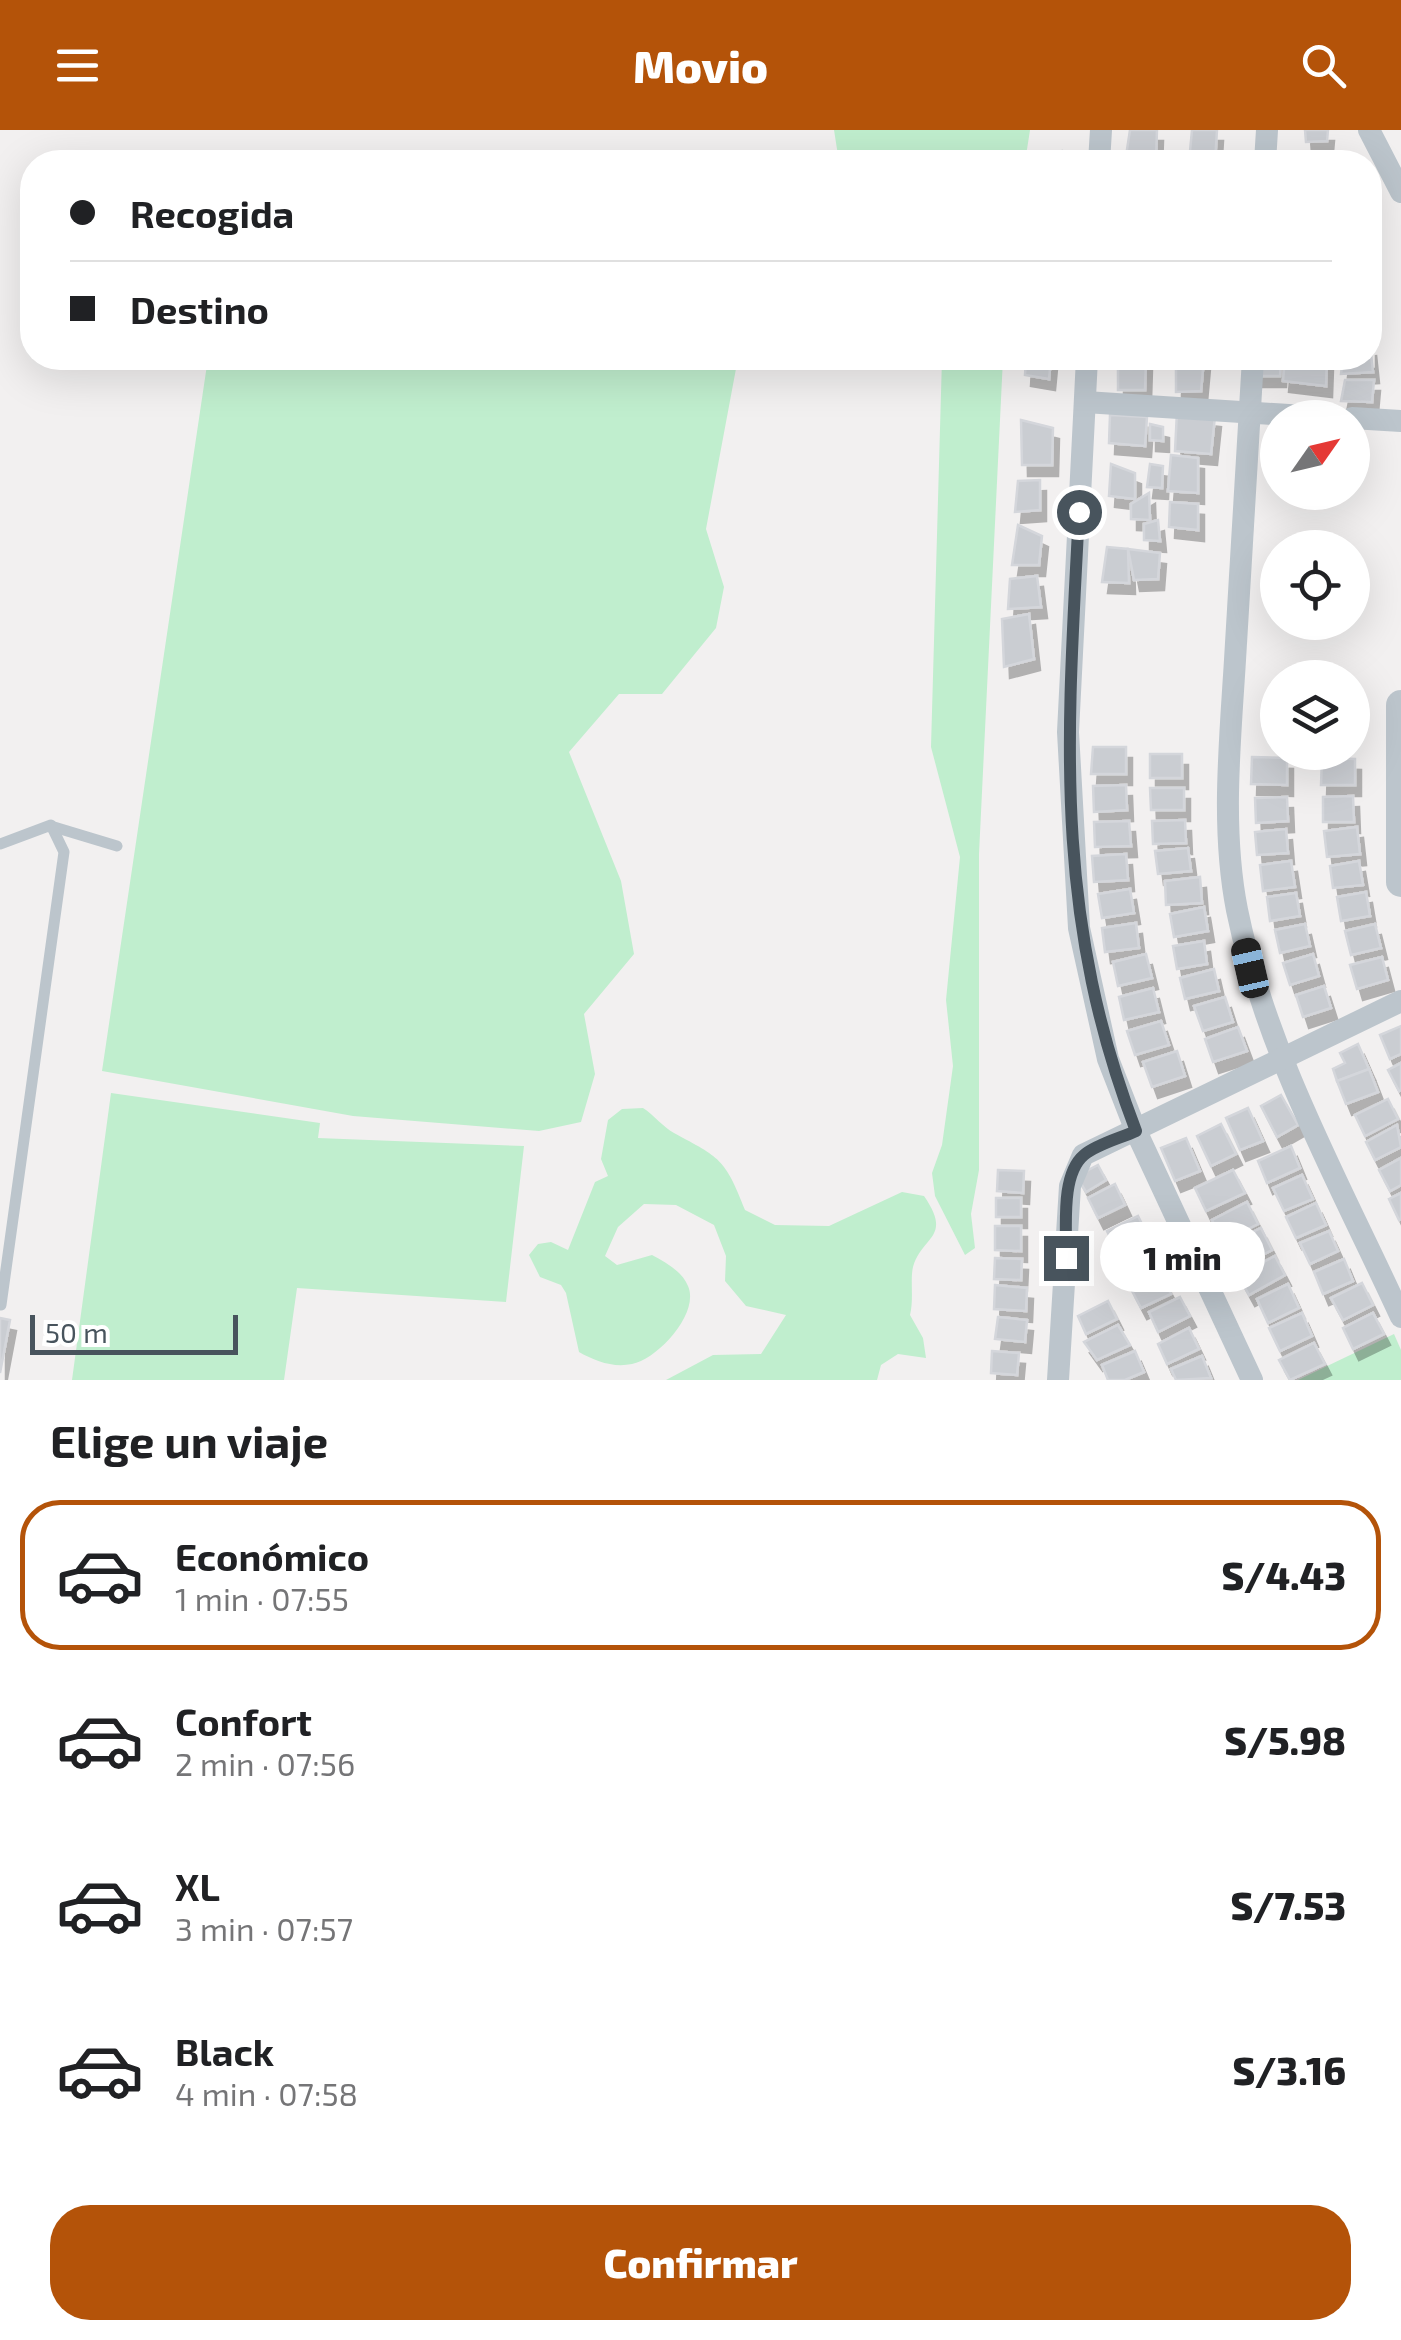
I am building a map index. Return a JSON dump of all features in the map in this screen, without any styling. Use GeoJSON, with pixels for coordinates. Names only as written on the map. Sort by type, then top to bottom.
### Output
{"type":"FeatureCollection","features":[{"type":"Feature","properties":{"kind":"street"},"geometry":{"type":"LineString","coordinates":[[1382,155],[1401,192]]}},
{"type":"Feature","properties":{"kind":"street"},"geometry":{"type":"LineString","coordinates":[[1086,370],[1068,732],[1072,860],[1079,928],[1108,1059],[1136,1131],[1252,1380]]}},
{"type":"Feature","properties":{"kind":"street"},"geometry":{"type":"LineString","coordinates":[[1252,370],[1228,816],[1236,906],[1250,968],[1283,1059],[1401,1317]]}},
{"type":"Feature","properties":{"kind":"street"},"geometry":{"type":"LineString","coordinates":[[1085,402],[1260,414]]}},
{"type":"Feature","properties":{"kind":"street"},"geometry":{"type":"LineString","coordinates":[[1370,419],[1401,421]]}},
{"type":"Feature","properties":{"kind":"street"},"geometry":{"type":"LineString","coordinates":[[1401,705],[1401,882]]}},
{"type":"Feature","properties":{"kind":"street"},"geometry":{"type":"LineString","coordinates":[[1061,1375],[1070,1186],[1083,1155],[1401,1000]]}},
{"type":"Feature","properties":{"kind":"lane"},"geometry":{"type":"LineString","coordinates":[[0,1305],[64,852],[50,826]]}},
{"type":"Feature","properties":{"kind":"lane"},"geometry":{"type":"LineString","coordinates":[[0,844],[50,826],[116,846]]}},
{"type":"Feature","properties":{"kind":"lane"},"geometry":{"type":"LineString","coordinates":[[64,852],[81,836]]}},
{"type":"Feature","properties":{"kind":"green space"},"geometry":{"type":"Polygon","coordinates":[[[834,130],[1030,130],[1027,150],[837,150],[834,130]]]}},
{"type":"Feature","properties":{"kind":"green space"},"geometry":{"type":"Polygon","coordinates":[[[206,370],[736,370],[706,529],[724,587],[716,628],[662,694],[619,694],[569,752],[621,881],[634,954],[584,1014],[595,1074],[581,1122],[539,1131],[353,1116],[102,1071],[206,370]]]}},
{"type":"Feature","properties":{"kind":"green space"},"geometry":{"type":"Polygon","coordinates":[[[942,370],[1002,370],[979,854],[979,1170],[971,1214],[975,1248],[965,1255],[935,1196],[932,1173],[942,1145],[953,1066],[946,1000],[960,857],[931,747],[942,370]]]}},
{"type":"Feature","properties":{"kind":"green space"},"geometry":{"type":"Polygon","coordinates":[[[111,1093],[320,1123],[318,1138],[524,1146],[506,1302],[297,1288],[284,1380],[72,1380],[111,1093]]]}},
{"type":"Feature","properties":{"kind":"green space"},"geometry":{"type":"Polygon","coordinates":[[[643,1108],[719,1161],[745,1210],[775,1225],[829,1226],[902,1192],[924,1196],[936,1220],[936,1229],[913,1267],[910,1315],[923,1338],[926,1358],[898,1354],[881,1365],[877,1380],[666,1380],[713,1355],[761,1354],[786,1315],[746,1306],[725,1281],[726,1256],[714,1225],[676,1205],[644,1204],[618,1227],[605,1256],[617,1265],[652,1255],[668,1264],[688,1286],[688,1309],[664,1344],[632,1364],[611,1364],[579,1352],[566,1293],[561,1285],[540,1277],[529,1255],[538,1244],[551,1242],[568,1250],[595,1182],[608,1176],[601,1159],[608,1120],[622,1109],[643,1108]]]}},
{"type":"Feature","properties":{"kind":"green space"},"geometry":{"type":"Polygon","coordinates":[[[1394,1334],[1401,1350],[1401,1380],[1298,1380],[1394,1334]]]}},
{"type":"Feature","properties":{"kind":"building"},"geometry":{"type":"Polygon","coordinates":[[[1130,130],[1157,130],[1156,150],[1127,150],[1130,130]]]}},
{"type":"Feature","properties":{"kind":"building"},"geometry":{"type":"Polygon","coordinates":[[[1192,130],[1217,130],[1216,150],[1190,150],[1192,130]]]}},
{"type":"Feature","properties":{"kind":"building"},"geometry":{"type":"Polygon","coordinates":[[[1305,130],[1328,130],[1327,141],[1306,142],[1305,130]]]}},
{"type":"Feature","properties":{"kind":"building"},"geometry":{"type":"Polygon","coordinates":[[[1025,370],[1050,370],[1049,379],[1025,375],[1025,370]]]}},
{"type":"Feature","properties":{"kind":"building"},"geometry":{"type":"Polygon","coordinates":[[[1118,370],[1146,370],[1145,390],[1118,390],[1118,370]]]}},
{"type":"Feature","properties":{"kind":"building"},"geometry":{"type":"Polygon","coordinates":[[[1176,370],[1203,370],[1201,391],[1176,392],[1176,370]]]}},
{"type":"Feature","properties":{"kind":"building"},"geometry":{"type":"Polygon","coordinates":[[[1256,370],[1280,370],[1280,376],[1256,376],[1256,370]]]}},
{"type":"Feature","properties":{"kind":"building"},"geometry":{"type":"Polygon","coordinates":[[[1284,370],[1327,370],[1326,386],[1283,381],[1284,370]]]}},
{"type":"Feature","properties":{"kind":"building"},"geometry":{"type":"Polygon","coordinates":[[[1342,370],[1373,372],[1341,374],[1342,370]]]}},
{"type":"Feature","properties":{"kind":"building"},"geometry":{"type":"Polygon","coordinates":[[[1345,380],[1374,380],[1372,402],[1341,400],[1345,380]]]}},
{"type":"Feature","properties":{"kind":"building"},"geometry":{"type":"Polygon","coordinates":[[[1177,412],[1215,416],[1211,454],[1175,451],[1177,412]]]}},
{"type":"Feature","properties":{"kind":"building"},"geometry":{"type":"Polygon","coordinates":[[[1110,415],[1147,417],[1145,446],[1109,443],[1110,415]]]}},
{"type":"Feature","properties":{"kind":"building"},"geometry":{"type":"Polygon","coordinates":[[[1021,420],[1053,428],[1052,465],[1022,465],[1021,420]]]}},
{"type":"Feature","properties":{"kind":"building"},"geometry":{"type":"Polygon","coordinates":[[[1150,424],[1163,427],[1163,441],[1150,440],[1150,424]]]}},
{"type":"Feature","properties":{"kind":"building"},"geometry":{"type":"Polygon","coordinates":[[[1171,455],[1198,458],[1198,493],[1168,491],[1171,455]]]}},
{"type":"Feature","properties":{"kind":"building"},"geometry":{"type":"Polygon","coordinates":[[[1111,464],[1135,473],[1135,499],[1109,496],[1111,464]]]}},
{"type":"Feature","properties":{"kind":"building"},"geometry":{"type":"Polygon","coordinates":[[[1150,464],[1163,466],[1162,488],[1147,487],[1150,464]]]}},
{"type":"Feature","properties":{"kind":"building"},"geometry":{"type":"Polygon","coordinates":[[[1040,480],[1040,510],[1015,512],[1018,481],[1040,480]]]}},
{"type":"Feature","properties":{"kind":"building"},"geometry":{"type":"Polygon","coordinates":[[[1149,493],[1150,520],[1131,519],[1131,504],[1149,493]]]}},
{"type":"Feature","properties":{"kind":"building"},"geometry":{"type":"Polygon","coordinates":[[[1170,502],[1198,504],[1198,530],[1169,527],[1170,502]]]}},
{"type":"Feature","properties":{"kind":"building"},"geometry":{"type":"Polygon","coordinates":[[[1158,520],[1160,541],[1144,540],[1144,524],[1158,520]]]}},
{"type":"Feature","properties":{"kind":"building"},"geometry":{"type":"Polygon","coordinates":[[[1018,525],[1042,536],[1039,565],[1012,565],[1018,525]]]}},
{"type":"Feature","properties":{"kind":"building"},"geometry":{"type":"Polygon","coordinates":[[[1107,547],[1128,549],[1129,583],[1102,582],[1107,547]]]}},
{"type":"Feature","properties":{"kind":"building"},"geometry":{"type":"Polygon","coordinates":[[[1128,549],[1160,553],[1158,579],[1134,580],[1128,549]]]}},
{"type":"Feature","properties":{"kind":"building"},"geometry":{"type":"Polygon","coordinates":[[[1037,576],[1041,607],[1008,609],[1010,579],[1037,576]]]}},
{"type":"Feature","properties":{"kind":"building"},"geometry":{"type":"Polygon","coordinates":[[[1029,614],[1034,659],[1004,667],[1002,619],[1029,614]]]}},
{"type":"Feature","properties":{"kind":"building"},"geometry":{"type":"Polygon","coordinates":[[[1093,747],[1126,747],[1126,774],[1091,774],[1093,747]]]}},
{"type":"Feature","properties":{"kind":"building"},"geometry":{"type":"Polygon","coordinates":[[[1150,754],[1182,754],[1182,778],[1150,778],[1150,754]]]}},
{"type":"Feature","properties":{"kind":"building"},"geometry":{"type":"Polygon","coordinates":[[[1252,757],[1260,757],[1260,770],[1287,770],[1287,785],[1251,784],[1252,757]]]}},
{"type":"Feature","properties":{"kind":"building"},"geometry":{"type":"Polygon","coordinates":[[[1322,770],[1355,770],[1355,785],[1321,785],[1322,770]]]}},
{"type":"Feature","properties":{"kind":"building"},"geometry":{"type":"Polygon","coordinates":[[[1126,785],[1127,810],[1094,812],[1093,786],[1126,785]]]}},
{"type":"Feature","properties":{"kind":"building"},"geometry":{"type":"Polygon","coordinates":[[[1150,788],[1184,788],[1184,810],[1151,810],[1150,788]]]}},
{"type":"Feature","properties":{"kind":"building"},"geometry":{"type":"Polygon","coordinates":[[[1353,796],[1354,822],[1323,822],[1323,797],[1353,796]]]}},
{"type":"Feature","properties":{"kind":"building"},"geometry":{"type":"Polygon","coordinates":[[[1287,797],[1288,821],[1256,823],[1255,798],[1287,797]]]}},
{"type":"Feature","properties":{"kind":"building"},"geometry":{"type":"Polygon","coordinates":[[[1185,820],[1186,843],[1153,844],[1152,821],[1185,820]]]}},
{"type":"Feature","properties":{"kind":"building"},"geometry":{"type":"Polygon","coordinates":[[[1129,821],[1131,846],[1095,847],[1094,822],[1129,821]]]}},
{"type":"Feature","properties":{"kind":"building"},"geometry":{"type":"Polygon","coordinates":[[[1357,827],[1360,854],[1327,857],[1324,831],[1357,827]]]}},
{"type":"Feature","properties":{"kind":"building"},"geometry":{"type":"Polygon","coordinates":[[[1286,829],[1288,853],[1257,855],[1255,832],[1286,829]]]}},
{"type":"Feature","properties":{"kind":"building"},"geometry":{"type":"Polygon","coordinates":[[[1188,848],[1191,871],[1158,874],[1155,851],[1188,848]]]}},
{"type":"Feature","properties":{"kind":"building"},"geometry":{"type":"Polygon","coordinates":[[[1126,854],[1128,880],[1094,882],[1092,856],[1126,854]]]}},
{"type":"Feature","properties":{"kind":"building"},"geometry":{"type":"Polygon","coordinates":[[[1291,861],[1295,887],[1263,891],[1260,865],[1291,861]]]}},
{"type":"Feature","properties":{"kind":"building"},"geometry":{"type":"Polygon","coordinates":[[[1359,861],[1363,885],[1333,888],[1330,866],[1359,861]]]}},
{"type":"Feature","properties":{"kind":"building"},"geometry":{"type":"Polygon","coordinates":[[[1200,877],[1202,903],[1166,905],[1165,881],[1200,877]]]}},
{"type":"Feature","properties":{"kind":"building"},"geometry":{"type":"Polygon","coordinates":[[[1130,889],[1134,913],[1102,918],[1098,894],[1130,889]]]}},
{"type":"Feature","properties":{"kind":"building"},"geometry":{"type":"Polygon","coordinates":[[[1366,892],[1370,916],[1341,921],[1337,897],[1366,892]]]}},
{"type":"Feature","properties":{"kind":"building"},"geometry":{"type":"Polygon","coordinates":[[[1296,893],[1300,916],[1270,921],[1267,897],[1296,893]]]}},
{"type":"Feature","properties":{"kind":"building"},"geometry":{"type":"Polygon","coordinates":[[[1204,907],[1208,931],[1174,937],[1170,914],[1204,907]]]}},
{"type":"Feature","properties":{"kind":"building"},"geometry":{"type":"Polygon","coordinates":[[[1136,923],[1139,948],[1105,952],[1102,928],[1136,923]]]}},
{"type":"Feature","properties":{"kind":"building"},"geometry":{"type":"Polygon","coordinates":[[[1305,924],[1310,946],[1280,953],[1275,930],[1305,924]]]}},
{"type":"Feature","properties":{"kind":"building"},"geometry":{"type":"Polygon","coordinates":[[[1375,924],[1381,948],[1351,955],[1345,931],[1375,924]]]}},
{"type":"Feature","properties":{"kind":"building"},"geometry":{"type":"Polygon","coordinates":[[[1204,941],[1207,964],[1177,969],[1173,946],[1204,941]]]}},
{"type":"Feature","properties":{"kind":"building"},"geometry":{"type":"Polygon","coordinates":[[[1146,954],[1152,978],[1118,986],[1113,962],[1146,954]]]}},
{"type":"Feature","properties":{"kind":"building"},"geometry":{"type":"Polygon","coordinates":[[[1313,954],[1319,976],[1290,985],[1283,963],[1313,954]]]}},
{"type":"Feature","properties":{"kind":"building"},"geometry":{"type":"Polygon","coordinates":[[[1382,957],[1388,980],[1357,989],[1350,965],[1382,957]]]}},
{"type":"Feature","properties":{"kind":"building"},"geometry":{"type":"Polygon","coordinates":[[[1214,969],[1219,991],[1185,999],[1180,978],[1214,969]]]}},
{"type":"Feature","properties":{"kind":"building"},"geometry":{"type":"Polygon","coordinates":[[[1324,986],[1331,1008],[1303,1017],[1296,995],[1324,986]]]}},
{"type":"Feature","properties":{"kind":"building"},"geometry":{"type":"Polygon","coordinates":[[[1153,988],[1159,1012],[1124,1020],[1119,997],[1153,988]]]}},
{"type":"Feature","properties":{"kind":"building"},"geometry":{"type":"Polygon","coordinates":[[[1225,997],[1233,1022],[1203,1031],[1194,1006],[1225,997]]]}},
{"type":"Feature","properties":{"kind":"building"},"geometry":{"type":"Polygon","coordinates":[[[1161,1021],[1169,1045],[1135,1055],[1127,1031],[1161,1021]]]}},
{"type":"Feature","properties":{"kind":"building"},"geometry":{"type":"Polygon","coordinates":[[[1401,1026],[1401,1054],[1390,1059],[1380,1035],[1401,1026]]]}},
{"type":"Feature","properties":{"kind":"building"},"geometry":{"type":"Polygon","coordinates":[[[1238,1027],[1247,1051],[1213,1062],[1205,1039],[1238,1027]]]}},
{"type":"Feature","properties":{"kind":"building"},"geometry":{"type":"Polygon","coordinates":[[[1358,1044],[1369,1069],[1337,1081],[1333,1069],[1345,1063],[1340,1053],[1358,1044]]]}},
{"type":"Feature","properties":{"kind":"building"},"geometry":{"type":"Polygon","coordinates":[[[1177,1051],[1185,1076],[1152,1087],[1143,1062],[1177,1051]]]}},
{"type":"Feature","properties":{"kind":"building"},"geometry":{"type":"Polygon","coordinates":[[[1401,1063],[1401,1090],[1399,1091],[1388,1070],[1401,1063]]]}},
{"type":"Feature","properties":{"kind":"building"},"geometry":{"type":"Polygon","coordinates":[[[1369,1069],[1378,1092],[1346,1104],[1337,1081],[1369,1069]]]}},
{"type":"Feature","properties":{"kind":"building"},"geometry":{"type":"Polygon","coordinates":[[[1281,1095],[1298,1125],[1277,1137],[1261,1106],[1281,1095]]]}},
{"type":"Feature","properties":{"kind":"building"},"geometry":{"type":"Polygon","coordinates":[[[1388,1099],[1398,1119],[1365,1136],[1355,1115],[1388,1099]]]}},
{"type":"Feature","properties":{"kind":"building"},"geometry":{"type":"Polygon","coordinates":[[[1248,1108],[1263,1141],[1240,1150],[1226,1118],[1248,1108]]]}},
{"type":"Feature","properties":{"kind":"building"},"geometry":{"type":"Polygon","coordinates":[[[1221,1124],[1236,1154],[1211,1166],[1197,1136],[1221,1124]]]}},
{"type":"Feature","properties":{"kind":"building"},"geometry":{"type":"Polygon","coordinates":[[[1397,1125],[1401,1147],[1375,1160],[1366,1142],[1397,1125]]]}},
{"type":"Feature","properties":{"kind":"building"},"geometry":{"type":"Polygon","coordinates":[[[1186,1138],[1200,1171],[1175,1181],[1161,1148],[1186,1138]]]}},
{"type":"Feature","properties":{"kind":"building"},"geometry":{"type":"Polygon","coordinates":[[[1291,1146],[1300,1168],[1267,1183],[1258,1161],[1291,1146]]]}},
{"type":"Feature","properties":{"kind":"building"},"geometry":{"type":"Polygon","coordinates":[[[1401,1158],[1401,1185],[1390,1191],[1379,1170],[1401,1158]]]}},
{"type":"Feature","properties":{"kind":"building"},"geometry":{"type":"Polygon","coordinates":[[[1098,1165],[1106,1180],[1086,1192],[1077,1176],[1098,1165]]]}},
{"type":"Feature","properties":{"kind":"building"},"geometry":{"type":"Polygon","coordinates":[[[998,1170],[1024,1171],[1023,1193],[997,1191],[998,1170]]]}},
{"type":"Feature","properties":{"kind":"building"},"geometry":{"type":"Polygon","coordinates":[[[1233,1170],[1245,1193],[1206,1211],[1195,1188],[1233,1170]]]}},
{"type":"Feature","properties":{"kind":"building"},"geometry":{"type":"Polygon","coordinates":[[[1302,1175],[1313,1199],[1284,1211],[1273,1188],[1302,1175]]]}},
{"type":"Feature","properties":{"kind":"building"},"geometry":{"type":"Polygon","coordinates":[[[1115,1184],[1125,1205],[1098,1218],[1088,1198],[1115,1184]]]}},
{"type":"Feature","properties":{"kind":"building"},"geometry":{"type":"Polygon","coordinates":[[[1401,1193],[1401,1219],[1399,1220],[1389,1199],[1401,1193]]]}},
{"type":"Feature","properties":{"kind":"building"},"geometry":{"type":"Polygon","coordinates":[[[996,1198],[1021,1198],[1021,1217],[996,1217],[996,1198]]]}},
{"type":"Feature","properties":{"kind":"building"},"geometry":{"type":"Polygon","coordinates":[[[1247,1202],[1258,1224],[1223,1241],[1212,1220],[1247,1202]]]}},
{"type":"Feature","properties":{"kind":"building"},"geometry":{"type":"Polygon","coordinates":[[[1316,1203],[1326,1225],[1296,1238],[1286,1217],[1316,1203]]]}},
{"type":"Feature","properties":{"kind":"building"},"geometry":{"type":"Polygon","coordinates":[[[1138,1216],[1149,1238],[1118,1254],[1107,1231],[1138,1216]]]}},
{"type":"Feature","properties":{"kind":"building"},"geometry":{"type":"Polygon","coordinates":[[[995,1226],[1021,1226],[1021,1251],[995,1250],[995,1226]]]}},
{"type":"Feature","properties":{"kind":"building"},"geometry":{"type":"Polygon","coordinates":[[[1261,1228],[1272,1250],[1240,1266],[1229,1244],[1261,1228]]]}},
{"type":"Feature","properties":{"kind":"building"},"geometry":{"type":"Polygon","coordinates":[[[1329,1231],[1338,1251],[1310,1264],[1300,1243],[1329,1231]]]}},
{"type":"Feature","properties":{"kind":"building"},"geometry":{"type":"Polygon","coordinates":[[[1149,1245],[1160,1267],[1128,1282],[1118,1260],[1149,1245]]]}},
{"type":"Feature","properties":{"kind":"building"},"geometry":{"type":"Polygon","coordinates":[[[1275,1256],[1285,1275],[1249,1295],[1238,1275],[1275,1256]]]}},
{"type":"Feature","properties":{"kind":"building"},"geometry":{"type":"Polygon","coordinates":[[[995,1258],[1022,1259],[1021,1280],[994,1279],[995,1258]]]}},
{"type":"Feature","properties":{"kind":"building"},"geometry":{"type":"Polygon","coordinates":[[[1344,1259],[1353,1281],[1323,1294],[1314,1272],[1344,1259]]]}},
{"type":"Feature","properties":{"kind":"building"},"geometry":{"type":"Polygon","coordinates":[[[1160,1272],[1171,1294],[1141,1308],[1130,1287],[1160,1272]]]}},
{"type":"Feature","properties":{"kind":"building"},"geometry":{"type":"Polygon","coordinates":[[[1362,1283],[1373,1305],[1343,1320],[1331,1298],[1362,1283]]]}},
{"type":"Feature","properties":{"kind":"building"},"geometry":{"type":"Polygon","coordinates":[[[1288,1284],[1299,1308],[1268,1323],[1257,1299],[1288,1284]]]}},
{"type":"Feature","properties":{"kind":"building"},"geometry":{"type":"Polygon","coordinates":[[[995,1285],[1027,1288],[1026,1311],[994,1309],[995,1285]]]}},
{"type":"Feature","properties":{"kind":"building"},"geometry":{"type":"Polygon","coordinates":[[[1180,1297],[1190,1316],[1158,1332],[1149,1312],[1180,1297]]]}},
{"type":"Feature","properties":{"kind":"building"},"geometry":{"type":"Polygon","coordinates":[[[1108,1301],[1117,1319],[1086,1334],[1078,1316],[1108,1301]]]}},
{"type":"Feature","properties":{"kind":"building"},"geometry":{"type":"Polygon","coordinates":[[[1302,1313],[1312,1336],[1280,1351],[1269,1328],[1302,1313]]]}},
{"type":"Feature","properties":{"kind":"building"},"geometry":{"type":"Polygon","coordinates":[[[1373,1313],[1384,1334],[1353,1349],[1343,1328],[1373,1313]]]}},
{"type":"Feature","properties":{"kind":"building"},"geometry":{"type":"Polygon","coordinates":[[[998,1317],[1027,1320],[1025,1342],[995,1339],[998,1317]]]}},
{"type":"Feature","properties":{"kind":"building"},"geometry":{"type":"Polygon","coordinates":[[[0,1318],[10,1320],[0,1373],[0,1318]]]}},
{"type":"Feature","properties":{"kind":"building"},"geometry":{"type":"Polygon","coordinates":[[[1118,1325],[1130,1345],[1097,1360],[1084,1342],[1118,1325]]]}},
{"type":"Feature","properties":{"kind":"building"},"geometry":{"type":"Polygon","coordinates":[[[1189,1328],[1199,1349],[1167,1364],[1158,1344],[1189,1328]]]}},
{"type":"Feature","properties":{"kind":"building"},"geometry":{"type":"Polygon","coordinates":[[[1314,1343],[1325,1364],[1290,1380],[1279,1360],[1314,1343]]]}},
{"type":"Feature","properties":{"kind":"building"},"geometry":{"type":"Polygon","coordinates":[[[992,1351],[1019,1353],[1017,1375],[991,1373],[992,1351]]]}},
{"type":"Feature","properties":{"kind":"building"},"geometry":{"type":"Polygon","coordinates":[[[1135,1351],[1144,1372],[1125,1380],[1108,1380],[1102,1365],[1135,1351]]]}},
{"type":"Feature","properties":{"kind":"building"},"geometry":{"type":"Polygon","coordinates":[[[1202,1356],[1211,1378],[1176,1380],[1171,1369],[1202,1356]]]}},
{"type":"Feature","properties":{"kind":"route"},"geometry":{"type":"LineString","coordinates":[[1066,1258],[1070,1186],[1075,1168],[1083,1155],[1136,1131],[1108,1059],[1079,928],[1072,860],[1068,732],[1079,512]]}}]}
